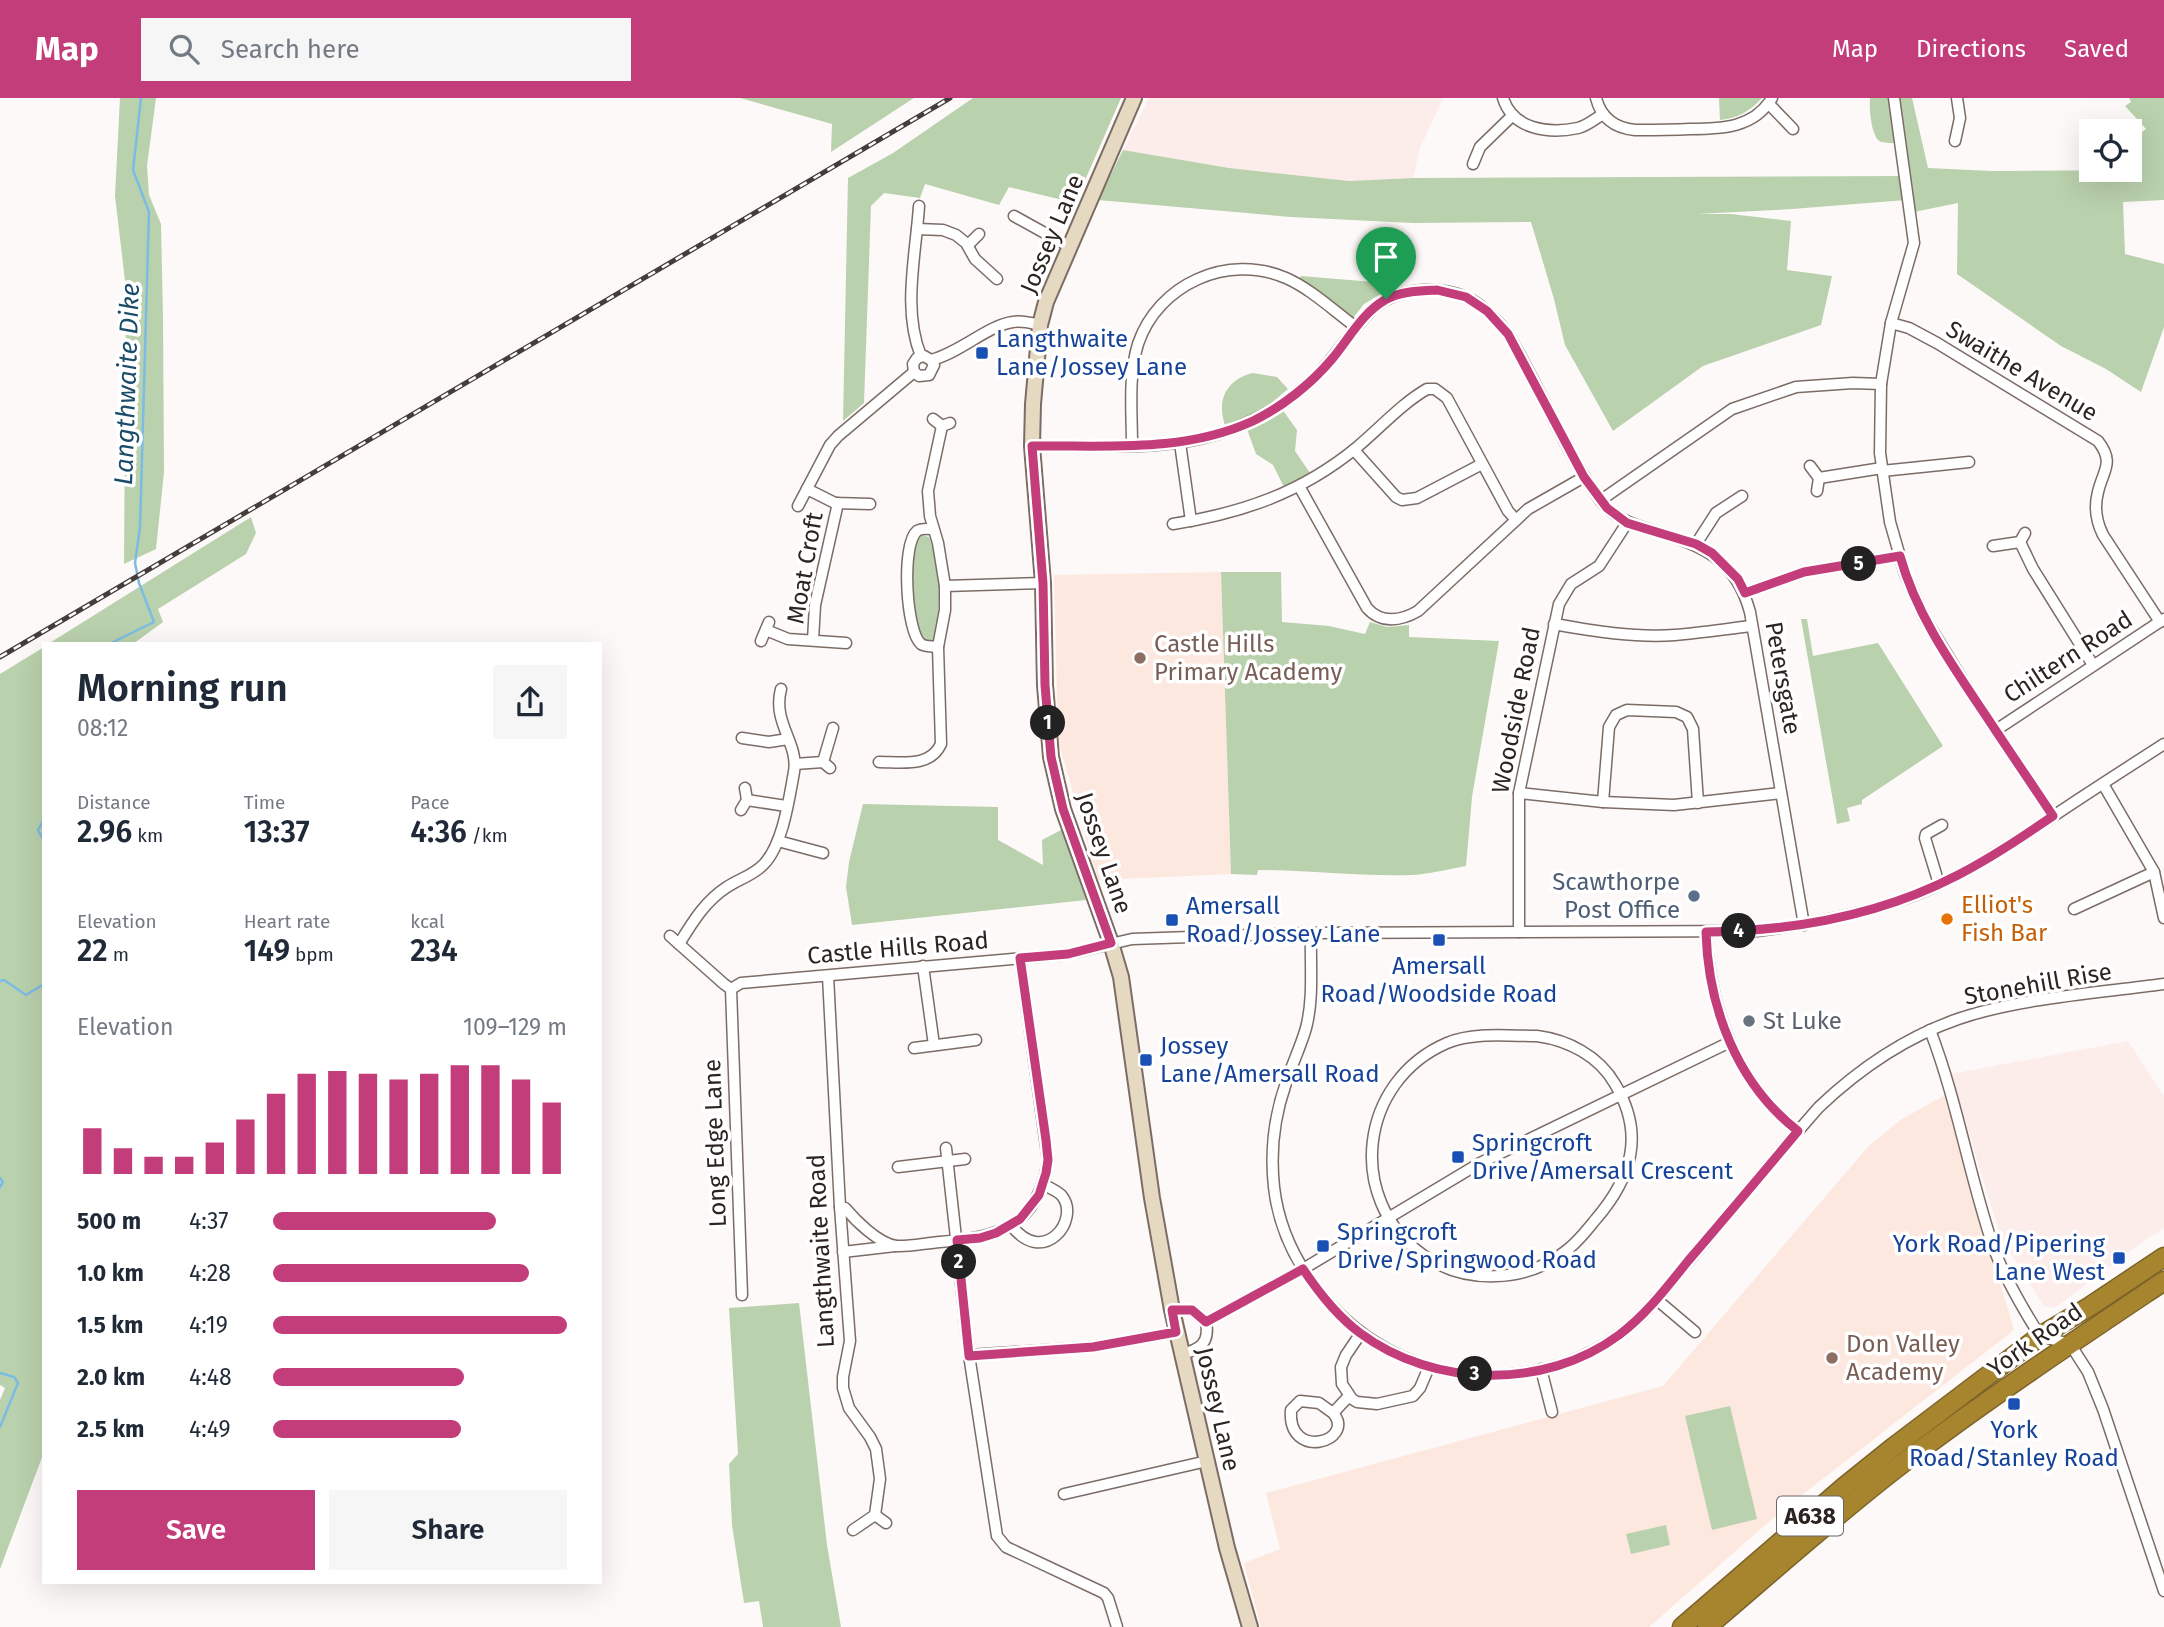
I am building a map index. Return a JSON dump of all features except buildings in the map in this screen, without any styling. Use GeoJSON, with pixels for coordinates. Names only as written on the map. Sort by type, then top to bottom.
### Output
{"type":"FeatureCollection","features":[{"type":"Feature","properties":{"kind":"highway","name":"York Road"},"geometry":{"type":"LineString","coordinates":[[1682,1627],[1844,1487],[2040,1336],[2164,1257]]}},
{"type":"Feature","properties":{"kind":"highway","name":"York Road"},"geometry":{"type":"LineString","coordinates":[[1707,1627],[1875,1485],[2070,1344],[2164,1281]]}},
{"type":"Feature","properties":{"kind":"street","name":"Jossey Lane"},"geometry":{"type":"LineString","coordinates":[[1134,98],[1052,285],[1040,325],[1035,367],[1032,446],[1043,583],[1045,685],[1054,777],[1121,977],[1152,1198],[1176,1332],[1227,1548],[1250,1627]]}},
{"type":"Feature","properties":{"kind":"street"},"geometry":{"type":"LineString","coordinates":[[1503,98],[1504,104],[1513,115],[1525,125],[1537,130],[1578,128],[1603,114]]}},
{"type":"Feature","properties":{"kind":"street"},"geometry":{"type":"LineString","coordinates":[[1596,98],[1603,114],[1615,125],[1634,130],[1724,129],[1749,121],[1770,101],[1793,129]]}},
{"type":"Feature","properties":{"kind":"street"},"geometry":{"type":"LineString","coordinates":[[1894,98],[1913,243],[1912,255],[1891,323],[1881,384],[1879,422],[1882,469],[1890,522],[1905,574],[1924,617],[1968,689],[2053,816]]}},
{"type":"Feature","properties":{"kind":"street"},"geometry":{"type":"LineString","coordinates":[[1955,141],[1960,118],[1957,98]]}},
{"type":"Feature","properties":{"kind":"street"},"geometry":{"type":"LineString","coordinates":[[1473,164],[1480,147],[1513,115]]}},
{"type":"Feature","properties":{"kind":"street"},"geometry":{"type":"LineString","coordinates":[[919,206],[911,315],[921,356]]}},
{"type":"Feature","properties":{"kind":"street"},"geometry":{"type":"LineString","coordinates":[[1014,216],[1070,247]]}},
{"type":"Feature","properties":{"kind":"street"},"geometry":{"type":"LineString","coordinates":[[918,229],[950,232],[961,238],[975,259],[997,279]]}},
{"type":"Feature","properties":{"kind":"street"},"geometry":{"type":"LineString","coordinates":[[968,245],[979,234]]}},
{"type":"Feature","properties":{"kind":"street"},"geometry":{"type":"LineString","coordinates":[[1132,445],[1133,368],[1139,344],[1150,319],[1167,298],[1198,278],[1236,270],[1273,274],[1300,285],[1356,327]]}},
{"type":"Feature","properties":{"kind":"street","name":"Petersgate"},"geometry":{"type":"LineString","coordinates":[[1032,446],[1180,443],[1227,431],[1273,410],[1311,381],[1330,362],[1356,327],[1386,299],[1404,293],[1437,290],[1466,297],[1487,311],[1508,334],[1584,477],[1607,508],[1627,523],[1696,544],[1712,553],[1738,579],[1745,593],[1752,626],[1804,925]]}},
{"type":"Feature","properties":{"kind":"street"},"geometry":{"type":"LineString","coordinates":[[932,360],[967,345],[1002,324],[1020,321],[1040,325]]}},
{"type":"Feature","properties":{"kind":"street","name":"Swaithe Avenue"},"geometry":{"type":"LineString","coordinates":[[1891,323],[1909,328],[1937,343],[2098,441],[2105,449],[2108,460],[2098,491],[2097,522],[2103,535],[2162,620]]}},
{"type":"Feature","properties":{"kind":"street"},"geometry":{"type":"LineString","coordinates":[[921,356],[928,356],[932,360],[934,365],[929,375],[919,376],[914,372],[913,364],[921,356]]}},
{"type":"Feature","properties":{"kind":"street"},"geometry":{"type":"LineString","coordinates":[[798,506],[830,445],[914,372]]}},
{"type":"Feature","properties":{"kind":"street"},"geometry":{"type":"LineString","coordinates":[[1601,500],[1732,409],[1797,387],[1881,384]]}},
{"type":"Feature","properties":{"kind":"street"},"geometry":{"type":"LineString","coordinates":[[1173,524],[1230,514],[1299,486],[1354,450],[1427,389],[1435,389],[1447,398],[1508,511],[1516,520]]}},
{"type":"Feature","properties":{"kind":"street"},"geometry":{"type":"LineString","coordinates":[[879,762],[918,762],[927,759],[937,751],[942,736],[938,646],[945,610],[945,586],[928,491],[946,425],[933,419]]}},
{"type":"Feature","properties":{"kind":"street"},"geometry":{"type":"LineString","coordinates":[[1180,443],[1191,521]]}},
{"type":"Feature","properties":{"kind":"street"},"geometry":{"type":"LineString","coordinates":[[1354,450],[1396,497],[1402,500],[1417,498],[1482,464]]}},
{"type":"Feature","properties":{"kind":"street"},"geometry":{"type":"LineString","coordinates":[[1819,478],[1882,469],[1969,462]]}},
{"type":"Feature","properties":{"kind":"street"},"geometry":{"type":"LineString","coordinates":[[1810,466],[1819,478],[1817,491]]}},
{"type":"Feature","properties":{"kind":"street"},"geometry":{"type":"LineString","coordinates":[[1299,486],[1367,608],[1372,614],[1394,620],[1418,611],[1538,502],[1584,477]]}},
{"type":"Feature","properties":{"kind":"street","name":"Moat Croft"},"geometry":{"type":"LineString","coordinates":[[807,489],[838,503],[870,504]]}},
{"type":"Feature","properties":{"kind":"street"},"geometry":{"type":"LineString","coordinates":[[1696,544],[1716,513],[1742,496]]}},
{"type":"Feature","properties":{"kind":"street","name":"Moat Croft"},"geometry":{"type":"LineString","coordinates":[[813,640],[816,605],[838,503]]}},
{"type":"Feature","properties":{"kind":"street","name":"Woodside Road"},"geometry":{"type":"LineString","coordinates":[[1520,932],[1519,793],[1559,604],[1571,584],[1599,566],[1627,523]]}},
{"type":"Feature","properties":{"kind":"street"},"geometry":{"type":"LineString","coordinates":[[933,528],[915,533],[906,573],[910,611],[919,641],[925,645],[938,646]]}},
{"type":"Feature","properties":{"kind":"street"},"geometry":{"type":"LineString","coordinates":[[1993,546],[2022,538],[2033,569],[2093,665]]}},
{"type":"Feature","properties":{"kind":"street"},"geometry":{"type":"LineString","coordinates":[[1745,593],[1804,572],[1900,556]]}},
{"type":"Feature","properties":{"kind":"street"},"geometry":{"type":"LineString","coordinates":[[945,586],[1043,583]]}},
{"type":"Feature","properties":{"kind":"street","name":"Chiltern Road"},"geometry":{"type":"LineString","coordinates":[[1996,730],[2162,620]]}},
{"type":"Feature","properties":{"kind":"street"},"geometry":{"type":"LineString","coordinates":[[1554,624],[1651,635],[1752,626]]}},
{"type":"Feature","properties":{"kind":"street"},"geometry":{"type":"LineString","coordinates":[[761,641],[767,626],[788,639],[846,643]]}},
{"type":"Feature","properties":{"kind":"street"},"geometry":{"type":"LineString","coordinates":[[679,944],[707,903],[728,886],[757,870],[765,863],[778,841],[795,764],[778,709],[781,689]]}},
{"type":"Feature","properties":{"kind":"street"},"geometry":{"type":"LineString","coordinates":[[1603,802],[1609,727],[1616,715],[1627,710],[1676,712],[1687,717],[1693,729],[1698,803]]}},
{"type":"Feature","properties":{"kind":"street"},"geometry":{"type":"LineString","coordinates":[[795,764],[827,765],[833,727]]}},
{"type":"Feature","properties":{"kind":"street"},"geometry":{"type":"LineString","coordinates":[[742,738],[769,742],[788,739]]}},
{"type":"Feature","properties":{"kind":"street","name":"Castle Hills Road"},"geometry":{"type":"LineString","coordinates":[[731,989],[741,984],[1068,954],[1132,939],[1311,933],[1757,931],[1804,925],[1860,913],[1917,894],[1959,875],[2164,744]]}},
{"type":"Feature","properties":{"kind":"street"},"geometry":{"type":"LineString","coordinates":[[2103,784],[2154,872],[2164,918]]}},
{"type":"Feature","properties":{"kind":"street"},"geometry":{"type":"LineString","coordinates":[[741,810],[747,800],[746,788]]}},
{"type":"Feature","properties":{"kind":"street"},"geometry":{"type":"LineString","coordinates":[[1519,793],[1603,802],[1674,805],[1782,793]]}},
{"type":"Feature","properties":{"kind":"street"},"geometry":{"type":"LineString","coordinates":[[747,800],[786,806]]}},
{"type":"Feature","properties":{"kind":"street"},"geometry":{"type":"LineString","coordinates":[[1939,884],[1925,838],[1926,834],[1942,825]]}},
{"type":"Feature","properties":{"kind":"street"},"geometry":{"type":"LineString","coordinates":[[778,841],[823,853]]}},
{"type":"Feature","properties":{"kind":"street"},"geometry":{"type":"LineString","coordinates":[[2074,909],[2154,872]]}},
{"type":"Feature","properties":{"kind":"street"},"geometry":{"type":"LineString","coordinates":[[1706,932],[1707,960],[1713,988],[1737,1059],[1773,1108],[1798,1131]]}},
{"type":"Feature","properties":{"kind":"street","name":"Stonehill Rise"},"geometry":{"type":"LineString","coordinates":[[1311,933],[1309,1014],[1306,1031],[1280,1100],[1272,1140],[1274,1189],[1279,1212],[1303,1269],[1338,1313],[1385,1349],[1429,1367],[1462,1374],[1522,1373],[1565,1363],[1604,1345],[1630,1325],[1656,1299],[1798,1131],[1840,1087],[1888,1052],[1930,1030],[1959,1019],[2017,1004],[2164,984]]}},
{"type":"Feature","properties":{"kind":"street"},"geometry":{"type":"LineString","coordinates":[[670,936],[731,989]]}},
{"type":"Feature","properties":{"kind":"street"},"geometry":{"type":"LineString","coordinates":[[843,1252],[980,1238],[996,1233],[1020,1219],[1039,1195],[1048,1160],[1020,958]]}},
{"type":"Feature","properties":{"kind":"street"},"geometry":{"type":"LineString","coordinates":[[923,966],[934,1045]]}},
{"type":"Feature","properties":{"kind":"street","name":"Langthwaite Road"},"geometry":{"type":"LineString","coordinates":[[828,976],[850,1341],[843,1388],[849,1408],[876,1449],[880,1479],[875,1515]]}},
{"type":"Feature","properties":{"kind":"street","name":"Long Edge Lane"},"geometry":{"type":"LineString","coordinates":[[731,989],[742,1295]]}},
{"type":"Feature","properties":{"kind":"street"},"geometry":{"type":"LineString","coordinates":[[1930,1030],[1945,1068],[1959,1128],[1994,1248],[2040,1336],[2070,1344],[2088,1372],[2164,1591]]}},
{"type":"Feature","properties":{"kind":"street"},"geometry":{"type":"LineString","coordinates":[[1537,1035],[1551,1038],[1585,1053],[1611,1076],[1622,1094],[1632,1130],[1632,1149],[1625,1178],[1610,1202],[1581,1237],[1568,1250],[1540,1267],[1494,1276],[1465,1274],[1433,1262],[1396,1230],[1376,1193],[1371,1146],[1377,1117],[1389,1094],[1405,1073],[1416,1062],[1446,1044],[1478,1037],[1537,1035]]}},
{"type":"Feature","properties":{"kind":"street"},"geometry":{"type":"LineString","coordinates":[[914,1048],[976,1040]]}},
{"type":"Feature","properties":{"kind":"street"},"geometry":{"type":"LineString","coordinates":[[1206,1322],[1303,1269],[1480,1163],[1730,1042]]}},
{"type":"Feature","properties":{"kind":"street"},"geometry":{"type":"LineString","coordinates":[[946,1148],[969,1356],[997,1536],[1006,1547],[1104,1593],[1117,1627]]}},
{"type":"Feature","properties":{"kind":"street"},"geometry":{"type":"LineString","coordinates":[[898,1167],[965,1159]]}},
{"type":"Feature","properties":{"kind":"street"},"geometry":{"type":"LineString","coordinates":[[1011,1225],[1023,1239],[1035,1243],[1047,1241],[1058,1233],[1065,1222],[1067,1206],[1060,1194],[1043,1184]]}},
{"type":"Feature","properties":{"kind":"street"},"geometry":{"type":"LineString","coordinates":[[840,1208],[845,1208],[862,1227],[895,1246]]}},
{"type":"Feature","properties":{"kind":"street"},"geometry":{"type":"LineString","coordinates":[[1656,1299],[1695,1332]]}},
{"type":"Feature","properties":{"kind":"street"},"geometry":{"type":"LineString","coordinates":[[1172,1310],[1192,1310],[1206,1322],[1206,1339],[1203,1345],[1197,1350],[1181,1354]]}},
{"type":"Feature","properties":{"kind":"street"},"geometry":{"type":"LineString","coordinates":[[969,1356],[1093,1347],[1176,1332]]}},
{"type":"Feature","properties":{"kind":"street"},"geometry":{"type":"LineString","coordinates":[[1361,1333],[1340,1367],[1342,1384],[1349,1396],[1357,1402],[1377,1404],[1413,1396],[1420,1388],[1429,1367]]}},
{"type":"Feature","properties":{"kind":"street"},"geometry":{"type":"LineString","coordinates":[[1541,1369],[1552,1412]]}},
{"type":"Feature","properties":{"kind":"street"},"geometry":{"type":"LineString","coordinates":[[1333,1413],[1349,1396]]}},
{"type":"Feature","properties":{"kind":"street"},"geometry":{"type":"LineString","coordinates":[[1300,1401],[1319,1403],[1333,1413],[1338,1418],[1339,1426],[1329,1438],[1312,1442],[1301,1438],[1292,1427],[1291,1410],[1300,1401]]}},
{"type":"Feature","properties":{"kind":"street"},"geometry":{"type":"LineString","coordinates":[[1064,1494],[1207,1461]]}},
{"type":"Feature","properties":{"kind":"street"},"geometry":{"type":"LineString","coordinates":[[853,1530],[875,1515],[886,1523]]}},
{"type":"Feature","properties":{"kind":"shaded area"},"geometry":{"type":"Polygon","coordinates":[[[1149,98],[1443,98],[1420,148],[1413,178],[1349,181],[1229,168],[1123,150],[1149,98]]]}},
{"type":"Feature","properties":{"kind":"shaded area","name":"Castle Hills Primary Academy"},"geometry":{"type":"Polygon","coordinates":[[[1221,572],[1231,874],[1098,880],[1058,740],[1054,575],[1221,572]]]}},
{"type":"Feature","properties":{"kind":"shaded area"},"geometry":{"type":"Polygon","coordinates":[[[2128,1041],[2164,1096],[2164,1228],[2054,1308],[2044,1306],[2001,1238],[1951,1074],[2128,1041]]]}},
{"type":"Feature","properties":{"kind":"shaded area","name":"Don Valley Academy"},"geometry":{"type":"Polygon","coordinates":[[[1945,1095],[2014,1330],[1779,1513],[1649,1627],[1261,1627],[1244,1563],[1280,1549],[1266,1493],[1663,1386],[1867,1148],[1900,1120],[1945,1095]]]}},
{"type":"Feature","properties":{"kind":"green space"},"geometry":{"type":"Polygon","coordinates":[[[120,98],[156,98],[147,166],[149,195],[161,224],[163,319],[164,472],[156,549],[124,564],[126,289],[115,196],[120,98]]]}},
{"type":"Feature","properties":{"kind":"green space"},"geometry":{"type":"Polygon","coordinates":[[[740,98],[914,98],[831,152],[832,124],[740,98]]]}},
{"type":"Feature","properties":{"kind":"green space"},"geometry":{"type":"Polygon","coordinates":[[[973,98],[1121,98],[1075,203],[1009,187],[999,205],[925,184],[920,198],[884,193],[871,206],[864,403],[843,421],[848,178],[893,153],[973,98]]]}},
{"type":"Feature","properties":{"kind":"green space"},"geometry":{"type":"Polygon","coordinates":[[[1719,98],[1762,98],[1743,114],[1720,120],[1719,98]]]}},
{"type":"Feature","properties":{"kind":"green space"},"geometry":{"type":"Polygon","coordinates":[[[1870,98],[1912,98],[1928,168],[2079,170],[2079,182],[2142,182],[2142,132],[2146,129],[2142,119],[2137,119],[2125,106],[2131,102],[2129,98],[2164,98],[2164,200],[2123,202],[2125,254],[2164,264],[2164,327],[2141,392],[2106,369],[2061,346],[1957,274],[1958,203],[1909,213],[1906,200],[1697,214],[1731,214],[1791,221],[1787,270],[1832,276],[1821,325],[1703,366],[1613,431],[1565,345],[1531,222],[1413,223],[1291,217],[1098,200],[1123,150],[1229,168],[1349,181],[1413,178],[1903,176],[1899,143],[1881,142],[1875,135],[1870,115],[1870,98]]]}},
{"type":"Feature","properties":{"kind":"green space"},"geometry":{"type":"Polygon","coordinates":[[[1301,276],[1385,283],[1390,286],[1364,304],[1353,318],[1299,279],[1301,276]]]}},
{"type":"Feature","properties":{"kind":"green space"},"geometry":{"type":"Polygon","coordinates":[[[1253,373],[1277,377],[1288,389],[1261,412],[1225,427],[1222,412],[1224,396],[1235,381],[1253,373]]]}},
{"type":"Feature","properties":{"kind":"green space"},"geometry":{"type":"Polygon","coordinates":[[[1282,409],[1297,430],[1295,451],[1310,473],[1284,487],[1273,465],[1256,454],[1247,429],[1282,409]]]}},
{"type":"Feature","properties":{"kind":"green space"},"geometry":{"type":"Polygon","coordinates":[[[251,517],[256,533],[246,554],[158,609],[163,622],[136,642],[51,642],[251,517]]]}},
{"type":"Feature","properties":{"kind":"green space"},"geometry":{"type":"Polygon","coordinates":[[[919,534],[929,537],[938,575],[937,625],[935,638],[929,643],[921,639],[913,614],[910,570],[919,534]]]}},
{"type":"Feature","properties":{"kind":"green space"},"geometry":{"type":"Polygon","coordinates":[[[1221,572],[1281,572],[1282,622],[1329,626],[1365,634],[1370,622],[1387,627],[1409,625],[1409,637],[1499,641],[1472,797],[1466,866],[1412,875],[1258,870],[1257,875],[1231,874],[1221,572]]]}},
{"type":"Feature","properties":{"kind":"green space"},"geometry":{"type":"Polygon","coordinates":[[[1801,619],[1807,619],[1813,656],[1878,643],[1943,746],[1862,800],[1862,804],[1847,808],[1850,821],[1837,824],[1801,619]]]}},
{"type":"Feature","properties":{"kind":"green space"},"geometry":{"type":"Polygon","coordinates":[[[42,648],[42,1457],[0,1569],[0,1400],[5,1388],[0,1385],[0,674],[42,648]]]}},
{"type":"Feature","properties":{"kind":"green space"},"geometry":{"type":"Polygon","coordinates":[[[863,804],[998,807],[998,840],[1043,865],[1042,840],[1063,829],[1086,900],[852,925],[846,887],[863,804]]]}},
{"type":"Feature","properties":{"kind":"green space"},"geometry":{"type":"Polygon","coordinates":[[[799,1303],[827,1545],[841,1627],[763,1627],[759,1601],[744,1603],[732,1525],[729,1464],[738,1454],[729,1308],[799,1303]]]}},
{"type":"Feature","properties":{"kind":"green space"},"geometry":{"type":"Polygon","coordinates":[[[1730,1406],[1757,1519],[1712,1530],[1685,1416],[1730,1406]]]}},
{"type":"Feature","properties":{"kind":"green space"},"geometry":{"type":"Polygon","coordinates":[[[1666,1525],[1670,1545],[1631,1554],[1626,1534],[1666,1525]]]}},
{"type":"Feature","properties":{"kind":"waterway","name":"Langthwaite Dike"},"geometry":{"type":"LineString","coordinates":[[113,642],[154,622],[139,583],[135,563],[140,527],[149,212],[133,170],[141,98]]}},
{"type":"Feature","properties":{"kind":"waterway","name":"Langthwaite Dike"},"geometry":{"type":"LineString","coordinates":[[42,823],[38,830],[42,837]]}},
{"type":"Feature","properties":{"kind":"waterway","name":"Langthwaite Dike"},"geometry":{"type":"LineString","coordinates":[[0,981],[4,980],[26,995],[42,985]]}},
{"type":"Feature","properties":{"kind":"waterway","name":"Langthwaite Dike"},"geometry":{"type":"LineString","coordinates":[[0,1178],[3,1182],[0,1187]]}},
{"type":"Feature","properties":{"kind":"waterway","name":"Langthwaite Dike"},"geometry":{"type":"LineString","coordinates":[[0,1373],[14,1377],[18,1383],[0,1427]]}},
{"type":"Feature","properties":{"kind":"railway"},"geometry":{"type":"LineString","coordinates":[[0,657],[950,98]]}},
{"type":"Feature","properties":{"kind":"place","name":"Langthwaite Lane/Jossey Lane"},"geometry":{"type":"Point","coordinates":[982,353]}},
{"type":"Feature","properties":{"kind":"place","name":"Castle Hills Primary Academy"},"geometry":{"type":"Point","coordinates":[1140,658]}},
{"type":"Feature","properties":{"kind":"place","name":"Scawthorpe Post Office"},"geometry":{"type":"Point","coordinates":[1694,896]}},
{"type":"Feature","properties":{"kind":"place","name":"Elliot's Fish Bar"},"geometry":{"type":"Point","coordinates":[1947,919]}},
{"type":"Feature","properties":{"kind":"place","name":"Amersall Road/Jossey Lane"},"geometry":{"type":"Point","coordinates":[1172,920]}},
{"type":"Feature","properties":{"kind":"place","name":"Amersall Road/Woodside Road"},"geometry":{"type":"Point","coordinates":[1439,940]}},
{"type":"Feature","properties":{"kind":"place","name":"St Luke"},"geometry":{"type":"Point","coordinates":[1749,1021]}},
{"type":"Feature","properties":{"kind":"place","name":"Jossey Lane/Amersall Road"},"geometry":{"type":"Point","coordinates":[1146,1060]}},
{"type":"Feature","properties":{"kind":"place","name":"Springcroft Drive/Amersall Crescent"},"geometry":{"type":"Point","coordinates":[1458,1157]}},
{"type":"Feature","properties":{"kind":"place","name":"Springcroft Drive/Springwood Road"},"geometry":{"type":"Point","coordinates":[1323,1246]}},
{"type":"Feature","properties":{"kind":"place","name":"York Road/Pipering Lane West"},"geometry":{"type":"Point","coordinates":[2119,1258]}},
{"type":"Feature","properties":{"kind":"place","name":"Don Valley Academy"},"geometry":{"type":"Point","coordinates":[1832,1358]}},
{"type":"Feature","properties":{"kind":"place","name":"York Road/Stanley Road"},"geometry":{"type":"Point","coordinates":[2014,1404]}},
{"type":"Feature","properties":{"kind":"route"},"geometry":{"type":"LineString","coordinates":[[1437,290],[1466,297],[1487,311],[1508,334],[1584,477],[1607,508],[1627,523],[1696,544],[1712,553],[1738,579],[1745,593],[1804,572],[1900,556],[1924,617],[1968,689],[2053,816],[1959,875],[1917,894],[1860,913],[1804,925],[1757,931],[1706,932],[1707,960],[1720,1017],[1737,1059],[1773,1108],[1798,1131],[1639,1317],[1622,1333],[1586,1354],[1565,1363],[1503,1375],[1462,1374],[1429,1367],[1385,1349],[1359,1332],[1338,1313],[1303,1269],[1206,1322],[1192,1310],[1172,1310],[1176,1332],[1093,1347],[969,1356],[957,1240],[996,1233],[1020,1219],[1039,1195],[1048,1160],[1020,958],[1068,954],[1111,943],[1063,809],[1051,757],[1045,685],[1043,583],[1032,446],[1180,443],[1209,437],[1253,421],[1273,410],[1311,381],[1330,362],[1356,327],[1386,299],[1404,293],[1437,290]]}}]}
